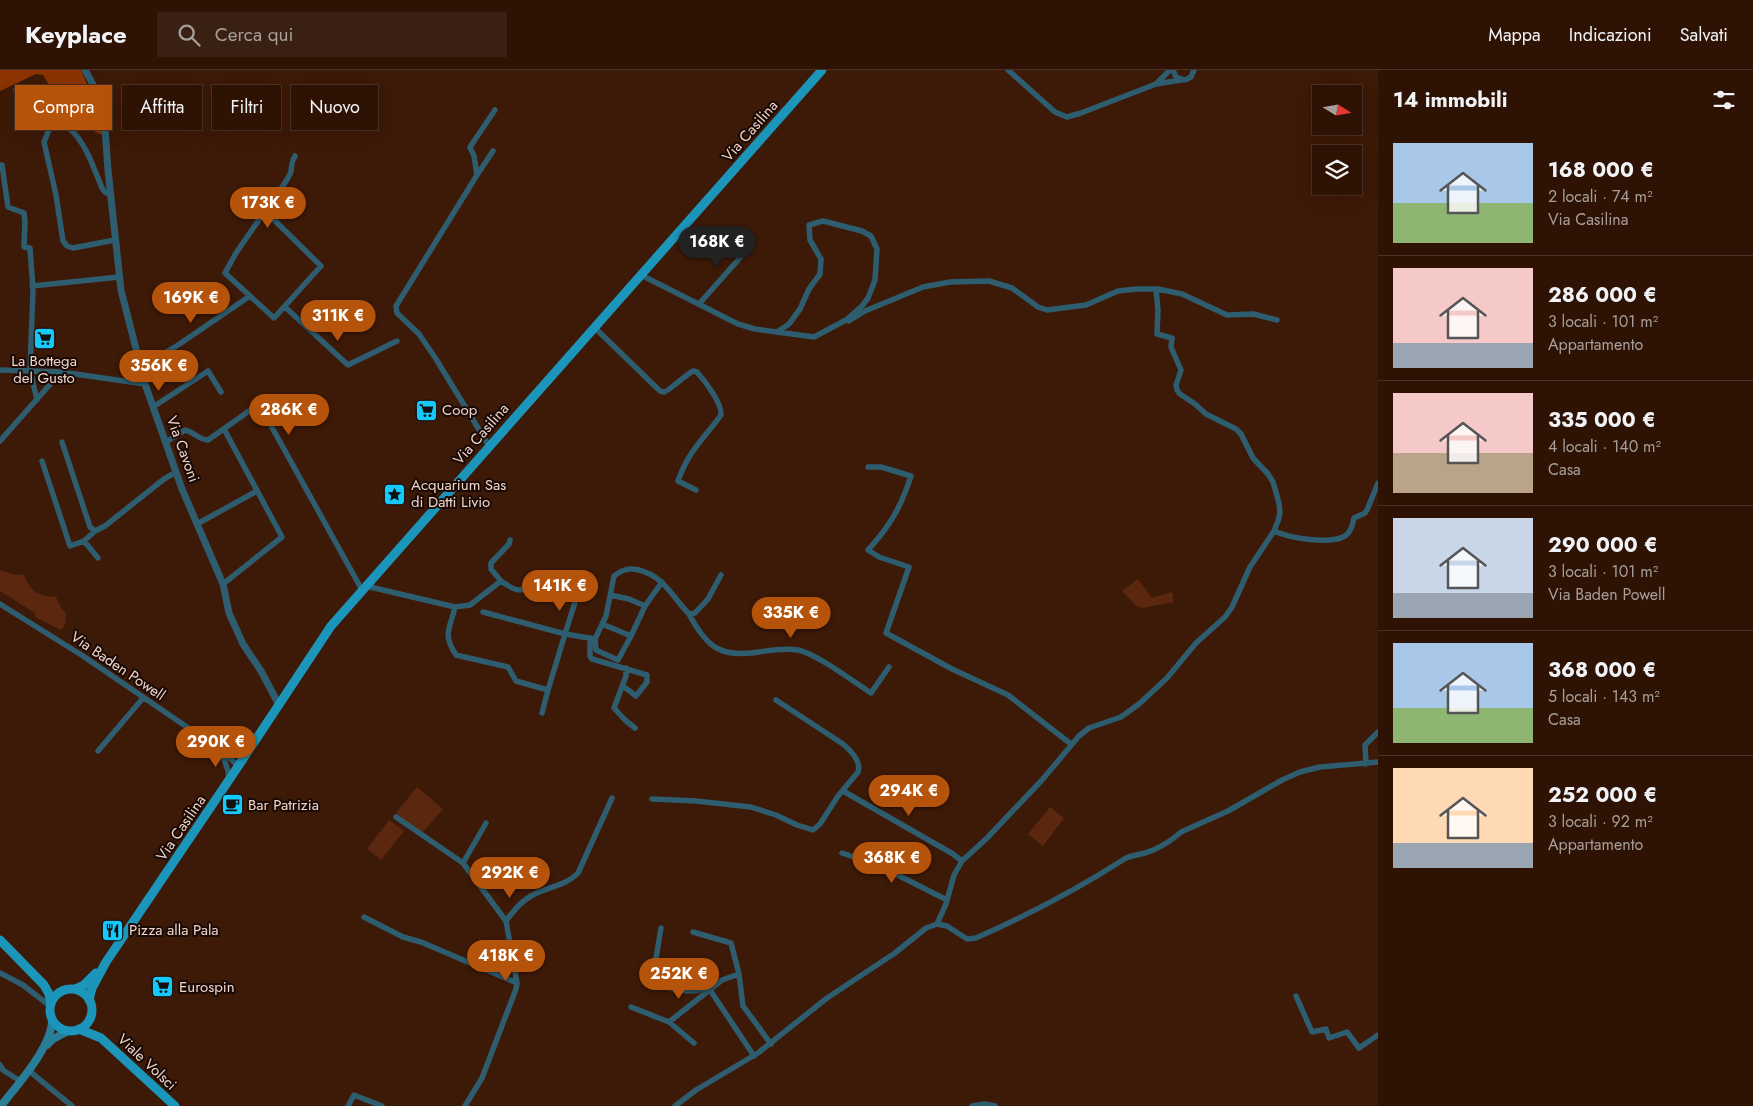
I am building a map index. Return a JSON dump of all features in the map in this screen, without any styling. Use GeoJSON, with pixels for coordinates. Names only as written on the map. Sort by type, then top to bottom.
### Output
{"type":"FeatureCollection","features":[{"type":"Feature","properties":{"kind":"main road","name":"Via Casilina"},"geometry":{"type":"LineString","coordinates":[[75,989],[93,978],[106,962],[331,626],[822,70]]}},
{"type":"Feature","properties":{"kind":"main road"},"geometry":{"type":"LineString","coordinates":[[0,940],[37,977],[49,994],[52,1020],[56,1025],[68,1031]]}},
{"type":"Feature","properties":{"kind":"main road","name":"Via Casilina"},"geometry":{"type":"LineString","coordinates":[[89,1000],[92,988],[106,962]]}},
{"type":"Feature","properties":{"kind":"main road"},"geometry":{"type":"LineString","coordinates":[[37,977],[51,986],[64,990],[75,989],[81,991],[89,1000],[92,1010],[87,1024],[79,1030],[68,1031],[53,1039],[40,1052]]}},
{"type":"Feature","properties":{"kind":"main road"},"geometry":{"type":"LineString","coordinates":[[50,1005],[57,994],[64,990]]}},
{"type":"Feature","properties":{"kind":"main road","name":"Viale Volsci"},"geometry":{"type":"LineString","coordinates":[[92,1010],[96,1028],[101,1038],[175,1106]]}},
{"type":"Feature","properties":{"kind":"main road"},"geometry":{"type":"LineString","coordinates":[[1,1106],[40,1052],[49,1036],[52,1020]]}},
{"type":"Feature","properties":{"kind":"main road","name":"Viale Volsci"},"geometry":{"type":"LineString","coordinates":[[79,1030],[101,1038]]}},
{"type":"Feature","properties":{"kind":"street","name":"Via Cavoni"},"geometry":{"type":"LineString","coordinates":[[85,70],[101,99],[121,290],[145,384],[176,472],[223,584],[229,613],[243,644],[279,705]]}},
{"type":"Feature","properties":{"kind":"street"},"geometry":{"type":"LineString","coordinates":[[812,82],[818,70]]}},
{"type":"Feature","properties":{"kind":"street"},"geometry":{"type":"LineString","coordinates":[[1008,70],[1055,112],[1067,117],[1156,84],[1189,78],[1195,70]]}},
{"type":"Feature","properties":{"kind":"street"},"geometry":{"type":"LineString","coordinates":[[1156,84],[1171,70],[1182,80]]}},
{"type":"Feature","properties":{"kind":"street"},"geometry":{"type":"LineString","coordinates":[[477,175],[474,156],[470,147],[495,110]]}},
{"type":"Feature","properties":{"kind":"street"},"geometry":{"type":"LineString","coordinates":[[49,130],[44,142],[64,241],[67,246],[73,248],[115,240]]}},
{"type":"Feature","properties":{"kind":"street"},"geometry":{"type":"LineString","coordinates":[[69,130],[88,156],[102,188],[110,195]]}},
{"type":"Feature","properties":{"kind":"street"},"geometry":{"type":"LineString","coordinates":[[489,446],[436,359],[419,334],[397,313],[396,306],[493,151]]}},
{"type":"Feature","properties":{"kind":"street"},"geometry":{"type":"LineString","coordinates":[[265,211],[321,266],[274,318],[225,273],[236,253],[292,171],[292,162],[295,156]]}},
{"type":"Feature","properties":{"kind":"street"},"geometry":{"type":"LineString","coordinates":[[0,165],[2,165],[8,208],[24,213],[24,247],[30,248],[32,286],[30,370],[37,400]]}},
{"type":"Feature","properties":{"kind":"street"},"geometry":{"type":"LineString","coordinates":[[641,275],[738,324],[755,330],[814,337],[841,322],[862,306],[868,298],[875,280],[877,249],[871,236],[842,225],[823,221],[809,225],[810,240],[821,259],[820,274],[809,289],[800,310],[790,324],[777,332]]}},
{"type":"Feature","properties":{"kind":"street"},"geometry":{"type":"LineString","coordinates":[[699,304],[746,251]]}},
{"type":"Feature","properties":{"kind":"street"},"geometry":{"type":"LineString","coordinates":[[32,286],[119,277]]}},
{"type":"Feature","properties":{"kind":"street"},"geometry":{"type":"LineString","coordinates":[[841,322],[848,321],[865,311],[923,287],[950,282],[989,281],[1001,284],[1023,295],[1038,307],[1047,310],[1086,305],[1118,291],[1156,289],[1182,294],[1227,315],[1253,314],[1277,320]]}},
{"type":"Feature","properties":{"kind":"street"},"geometry":{"type":"LineString","coordinates":[[938,924],[954,875],[962,861],[987,838],[1042,780],[1071,744],[1089,728],[1113,721],[1129,712],[1167,678],[1196,643],[1229,611],[1250,567],[1274,531],[1280,513],[1273,482],[1253,458],[1241,434],[1236,429],[1206,414],[1177,390],[1176,385],[1181,370],[1171,347],[1172,338],[1157,334],[1158,310],[1156,289]]}},
{"type":"Feature","properties":{"kind":"street"},"geometry":{"type":"LineString","coordinates":[[141,367],[178,345],[250,296]]}},
{"type":"Feature","properties":{"kind":"street"},"geometry":{"type":"LineString","coordinates":[[285,307],[348,365],[396,341]]}},
{"type":"Feature","properties":{"kind":"street"},"geometry":{"type":"LineString","coordinates":[[594,328],[660,391],[668,391],[680,379],[692,371],[697,372],[714,396],[721,410],[721,415],[692,451],[683,466],[678,481],[696,490]]}},
{"type":"Feature","properties":{"kind":"street"},"geometry":{"type":"LineString","coordinates":[[0,370],[61,372],[145,384]]}},
{"type":"Feature","properties":{"kind":"street"},"geometry":{"type":"LineString","coordinates":[[153,406],[208,371],[221,392]]}},
{"type":"Feature","properties":{"kind":"street"},"geometry":{"type":"LineString","coordinates":[[0,441],[61,372]]}},
{"type":"Feature","properties":{"kind":"street"},"geometry":{"type":"LineString","coordinates":[[166,442],[185,430],[192,432],[202,440],[208,440],[259,404],[364,588],[455,607],[470,606],[501,580]]}},
{"type":"Feature","properties":{"kind":"street"},"geometry":{"type":"LineString","coordinates":[[223,584],[282,537],[224,429]]}},
{"type":"Feature","properties":{"kind":"street"},"geometry":{"type":"LineString","coordinates":[[62,442],[90,527],[96,531]]}},
{"type":"Feature","properties":{"kind":"street"},"geometry":{"type":"LineString","coordinates":[[42,460],[70,546],[84,541],[164,479],[176,472]]}},
{"type":"Feature","properties":{"kind":"street"},"geometry":{"type":"LineString","coordinates":[[868,467],[881,467],[911,476],[893,519],[868,550],[878,556],[908,567],[886,633],[952,669],[1008,694],[1071,744]]}},
{"type":"Feature","properties":{"kind":"street"},"geometry":{"type":"LineString","coordinates":[[1274,531],[1292,538],[1303,539],[1325,540],[1345,536],[1351,529],[1354,518],[1365,513],[1367,510],[1378,482]]}},
{"type":"Feature","properties":{"kind":"street"},"geometry":{"type":"LineString","coordinates":[[197,524],[256,491]]}},
{"type":"Feature","properties":{"kind":"street"},"geometry":{"type":"LineString","coordinates":[[510,540],[509,544],[491,563],[491,568],[501,580],[513,588],[524,590],[528,588],[533,577]]}},
{"type":"Feature","properties":{"kind":"street"},"geometry":{"type":"LineString","coordinates":[[84,541],[98,558]]}},
{"type":"Feature","properties":{"kind":"street"},"geometry":{"type":"LineString","coordinates":[[622,686],[636,696],[646,682],[647,675],[592,659],[590,656],[592,639],[606,616],[614,576],[621,570],[631,568],[645,571],[662,582],[689,614],[705,638],[713,647],[722,652],[732,654],[788,649],[800,651],[845,675],[871,693],[889,667]]}},
{"type":"Feature","properties":{"kind":"street"},"geometry":{"type":"LineString","coordinates":[[689,614],[695,614],[708,598],[721,575]]}},
{"type":"Feature","properties":{"kind":"street"},"geometry":{"type":"LineString","coordinates":[[592,639],[596,650],[618,660],[645,606],[662,582]]}},
{"type":"Feature","properties":{"kind":"street"},"geometry":{"type":"LineString","coordinates":[[610,595],[628,599],[645,606]]}},
{"type":"Feature","properties":{"kind":"street"},"geometry":{"type":"LineString","coordinates":[[542,713],[564,634],[577,596]]}},
{"type":"Feature","properties":{"kind":"street","name":"Via Baden Powell"},"geometry":{"type":"LineString","coordinates":[[0,604],[82,656],[222,751],[237,759],[240,763]]}},
{"type":"Feature","properties":{"kind":"street"},"geometry":{"type":"LineString","coordinates":[[455,607],[447,635],[456,655],[508,667],[516,681],[548,690]]}},
{"type":"Feature","properties":{"kind":"street"},"geometry":{"type":"LineString","coordinates":[[482,612],[564,634],[592,639]]}},
{"type":"Feature","properties":{"kind":"street"},"geometry":{"type":"LineString","coordinates":[[602,624],[631,636]]}},
{"type":"Feature","properties":{"kind":"street"},"geometry":{"type":"LineString","coordinates":[[626,668],[626,676],[614,708],[635,728]]}},
{"type":"Feature","properties":{"kind":"street"},"geometry":{"type":"LineString","coordinates":[[98,751],[143,698]]}},
{"type":"Feature","properties":{"kind":"street"},"geometry":{"type":"LineString","coordinates":[[652,799],[696,801],[752,808],[776,815],[796,825],[813,830],[820,824],[860,767],[856,758],[843,744],[776,700]]}},
{"type":"Feature","properties":{"kind":"street"},"geometry":{"type":"LineString","coordinates":[[1366,764],[1365,745],[1378,732]]}},
{"type":"Feature","properties":{"kind":"street"},"geometry":{"type":"LineString","coordinates":[[229,781],[222,751],[242,751],[251,748]]}},
{"type":"Feature","properties":{"kind":"street"},"geometry":{"type":"LineString","coordinates":[[675,1106],[687,1096],[771,1044],[827,998],[895,953],[926,928],[938,924],[946,926],[967,939],[976,938],[1058,898],[1134,854],[1146,853],[1154,849],[1180,832],[1245,802],[1282,780],[1320,767],[1378,762]]}},
{"type":"Feature","properties":{"kind":"street"},"geometry":{"type":"LineString","coordinates":[[843,791],[962,861]]}},
{"type":"Feature","properties":{"kind":"street"},"geometry":{"type":"LineString","coordinates":[[506,921],[515,908],[532,895],[572,879],[578,873],[612,798]]}},
{"type":"Feature","properties":{"kind":"street"},"geometry":{"type":"LineString","coordinates":[[396,817],[462,863],[506,921],[516,989],[488,1064],[465,1106]]}},
{"type":"Feature","properties":{"kind":"street"},"geometry":{"type":"LineString","coordinates":[[462,863],[486,823]]}},
{"type":"Feature","properties":{"kind":"street"},"geometry":{"type":"LineString","coordinates":[[842,853],[878,865],[947,900]]}},
{"type":"Feature","properties":{"kind":"street"},"geometry":{"type":"LineString","coordinates":[[364,917],[403,936],[516,983]]}},
{"type":"Feature","properties":{"kind":"street"},"geometry":{"type":"LineString","coordinates":[[661,928],[656,958],[655,984],[697,992],[704,988],[710,990],[754,1056]]}},
{"type":"Feature","properties":{"kind":"street"},"geometry":{"type":"LineString","coordinates":[[693,932],[731,943],[739,974],[743,1006],[771,1044]]}},
{"type":"Feature","properties":{"kind":"street"},"geometry":{"type":"LineString","coordinates":[[0,973],[23,985],[50,1005]]}},
{"type":"Feature","properties":{"kind":"street"},"geometry":{"type":"LineString","coordinates":[[669,1022],[722,980],[739,974]]}},
{"type":"Feature","properties":{"kind":"street"},"geometry":{"type":"LineString","coordinates":[[1296,996],[1312,1032],[1326,1029],[1329,1038],[1347,1032],[1359,1048],[1378,1035]]}},
{"type":"Feature","properties":{"kind":"street"},"geometry":{"type":"LineString","coordinates":[[631,1007],[669,1022],[694,1043]]}},
{"type":"Feature","properties":{"kind":"street"},"geometry":{"type":"LineString","coordinates":[[1,1069],[20,1081]]}},
{"type":"Feature","properties":{"kind":"street"},"geometry":{"type":"LineString","coordinates":[[28,1070],[72,1106]]}},
{"type":"Feature","properties":{"kind":"street"},"geometry":{"type":"LineString","coordinates":[[348,1106],[354,1095],[382,1106]]}},
{"type":"Feature","properties":{"kind":"street"},"geometry":{"type":"LineString","coordinates":[[972,1106],[985,1104],[994,1106]]}},
{"type":"Feature","properties":{"kind":"shaded area"},"geometry":{"type":"Polygon","coordinates":[[[0,70],[81,70],[87,85],[50,85],[43,75],[36,74],[0,91],[0,70]]]}},
{"type":"Feature","properties":{"kind":"shaded area"},"geometry":{"type":"Polygon","coordinates":[[[92,130],[102,130],[103,135],[92,130]]]}},
{"type":"Feature","properties":{"kind":"shaded area"},"geometry":{"type":"Polygon","coordinates":[[[0,570],[24,575],[26,581],[36,592],[45,596],[56,597],[66,614],[65,624],[61,630],[35,617],[35,613],[0,591],[0,570]]]}},
{"type":"Feature","properties":{"kind":"shaded area"},"geometry":{"type":"Polygon","coordinates":[[[1138,579],[1152,598],[1172,592],[1174,602],[1143,608],[1136,606],[1122,591],[1138,579]]]}},
{"type":"Feature","properties":{"kind":"shaded area"},"geometry":{"type":"Polygon","coordinates":[[[417,787],[443,809],[421,834],[396,813],[417,787]]]}},
{"type":"Feature","properties":{"kind":"shaded area"},"geometry":{"type":"Polygon","coordinates":[[[1050,807],[1064,818],[1043,846],[1028,834],[1050,807]]]}},
{"type":"Feature","properties":{"kind":"shaded area"},"geometry":{"type":"Polygon","coordinates":[[[389,820],[404,831],[381,860],[367,849],[389,820]]]}},
{"type":"Feature","properties":{"kind":"place","name":"La Bottega del Gusto"},"geometry":{"type":"Point","coordinates":[44,338]}},
{"type":"Feature","properties":{"kind":"place","name":"Coop"},"geometry":{"type":"Point","coordinates":[426,410]}},
{"type":"Feature","properties":{"kind":"place","name":"Acquarium Sas di Datti Livio"},"geometry":{"type":"Point","coordinates":[395,494]}},
{"type":"Feature","properties":{"kind":"place","name":"Bar Patrizia"},"geometry":{"type":"Point","coordinates":[232,805]}},
{"type":"Feature","properties":{"kind":"place","name":"Pizza alla Pala"},"geometry":{"type":"Point","coordinates":[113,930]}},
{"type":"Feature","properties":{"kind":"place","name":"Eurospin"},"geometry":{"type":"Point","coordinates":[163,987]}}]}
